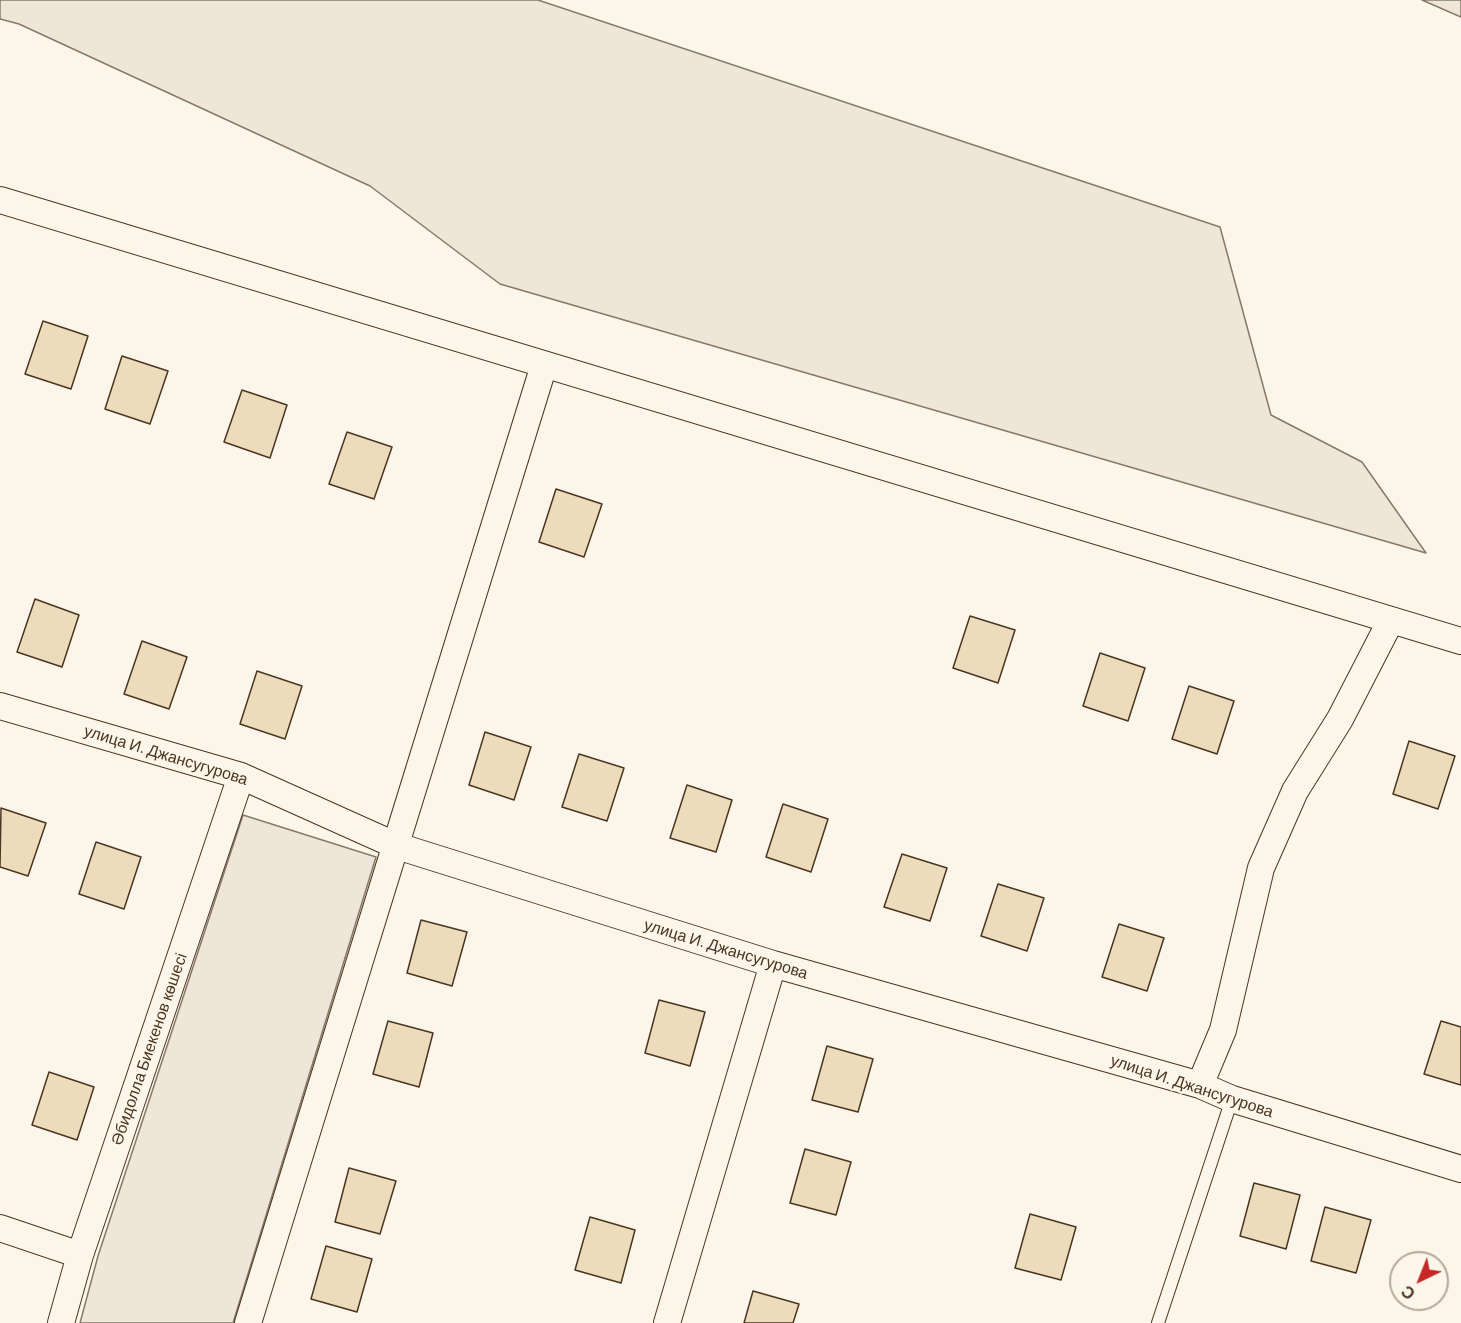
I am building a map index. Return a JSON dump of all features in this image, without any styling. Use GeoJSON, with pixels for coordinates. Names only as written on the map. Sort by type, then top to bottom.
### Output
{"type":"FeatureCollection","features":[{"type":"Feature","properties":{"kind":"street"},"geometry":{"type":"LineString","coordinates":[[0,201],[1461,641]]}},
{"type":"Feature","properties":{"kind":"street"},"geometry":{"type":"LineString","coordinates":[[249,1323],[544,365]]}},
{"type":"Feature","properties":{"kind":"street"},"geometry":{"type":"LineString","coordinates":[[1200,1085],[1223,1030],[1261,868],[1294,791],[1340,718],[1391,620]]}},
{"type":"Feature","properties":{"kind":"street","name":"улица И. Джансугурова"},"geometry":{"type":"LineString","coordinates":[[0,706],[241,776],[397,846],[773,964],[1200,1085],[1232,1099],[1461,1169]]}},
{"type":"Feature","properties":{"kind":"street","name":"Әбидолла Биекенов көшесі"},"geometry":{"type":"LineString","coordinates":[[61,1323],[80,1255],[241,776]]}},
{"type":"Feature","properties":{"kind":"street"},"geometry":{"type":"LineString","coordinates":[[667,1323],[773,964]]}},
{"type":"Feature","properties":{"kind":"street"},"geometry":{"type":"LineString","coordinates":[[0,1228],[80,1255]]}},
{"type":"Feature","properties":{"kind":"lane"},"geometry":{"type":"LineString","coordinates":[[1158,1323],[1232,1099]]}},
{"type":"Feature","properties":{"kind":"shaded area"},"geometry":{"type":"Polygon","coordinates":[[[0,0],[538,0],[1220,227],[1271,415],[1362,462],[1426,553],[500,284],[370,186],[19,24],[0,19],[0,0]]]}},
{"type":"Feature","properties":{"kind":"shaded area"},"geometry":{"type":"Polygon","coordinates":[[[1422,0],[1461,0],[1461,17],[1422,0]]]}},
{"type":"Feature","properties":{"kind":"shaded area"},"geometry":{"type":"Polygon","coordinates":[[[243,815],[376,857],[233,1323],[80,1323],[98,1256],[243,815]]]}},
{"type":"Feature","properties":{"kind":"building"},"geometry":{"type":"Polygon","coordinates":[[[43,321],[88,336],[71,389],[25,374],[43,321]]]}},
{"type":"Feature","properties":{"kind":"building"},"geometry":{"type":"Polygon","coordinates":[[[122,356],[168,371],[150,424],[105,409],[122,356]]]}},
{"type":"Feature","properties":{"kind":"building"},"geometry":{"type":"Polygon","coordinates":[[[242,390],[287,405],[270,458],[224,442],[242,390]]]}},
{"type":"Feature","properties":{"kind":"building"},"geometry":{"type":"Polygon","coordinates":[[[347,432],[392,447],[374,499],[329,484],[347,432]]]}},
{"type":"Feature","properties":{"kind":"building"},"geometry":{"type":"Polygon","coordinates":[[[556,489],[602,504],[584,557],[539,542],[556,489]]]}},
{"type":"Feature","properties":{"kind":"building"},"geometry":{"type":"Polygon","coordinates":[[[35,599],[79,615],[62,667],[17,652],[35,599]]]}},
{"type":"Feature","properties":{"kind":"building"},"geometry":{"type":"Polygon","coordinates":[[[970,616],[1015,630],[998,683],[953,668],[970,616]]]}},
{"type":"Feature","properties":{"kind":"building"},"geometry":{"type":"Polygon","coordinates":[[[142,641],[187,657],[169,709],[124,694],[142,641]]]}},
{"type":"Feature","properties":{"kind":"building"},"geometry":{"type":"Polygon","coordinates":[[[1100,653],[1145,668],[1128,721],[1083,706],[1100,653]]]}},
{"type":"Feature","properties":{"kind":"building"},"geometry":{"type":"Polygon","coordinates":[[[257,671],[302,686],[285,739],[240,724],[257,671]]]}},
{"type":"Feature","properties":{"kind":"building"},"geometry":{"type":"Polygon","coordinates":[[[1189,686],[1234,701],[1217,754],[1172,739],[1189,686]]]}},
{"type":"Feature","properties":{"kind":"building"},"geometry":{"type":"Polygon","coordinates":[[[485,732],[531,747],[514,800],[469,785],[485,732]]]}},
{"type":"Feature","properties":{"kind":"building"},"geometry":{"type":"Polygon","coordinates":[[[1409,741],[1455,756],[1438,809],[1393,794],[1409,741]]]}},
{"type":"Feature","properties":{"kind":"building"},"geometry":{"type":"Polygon","coordinates":[[[579,754],[624,768],[607,821],[562,807],[579,754]]]}},
{"type":"Feature","properties":{"kind":"building"},"geometry":{"type":"Polygon","coordinates":[[[687,785],[732,800],[716,852],[670,838],[687,785]]]}},
{"type":"Feature","properties":{"kind":"building"},"geometry":{"type":"Polygon","coordinates":[[[783,804],[828,819],[811,872],[766,857],[783,804]]]}},
{"type":"Feature","properties":{"kind":"building"},"geometry":{"type":"Polygon","coordinates":[[[1,808],[46,823],[28,876],[0,867],[1,808]]]}},
{"type":"Feature","properties":{"kind":"building"},"geometry":{"type":"Polygon","coordinates":[[[96,842],[141,857],[124,909],[79,894],[96,842]]]}},
{"type":"Feature","properties":{"kind":"building"},"geometry":{"type":"Polygon","coordinates":[[[902,854],[947,868],[930,921],[884,907],[902,854]]]}},
{"type":"Feature","properties":{"kind":"building"},"geometry":{"type":"Polygon","coordinates":[[[998,884],[1044,898],[1027,951],[981,936],[998,884]]]}},
{"type":"Feature","properties":{"kind":"building"},"geometry":{"type":"Polygon","coordinates":[[[421,920],[467,932],[452,986],[407,973],[421,920]]]}},
{"type":"Feature","properties":{"kind":"building"},"geometry":{"type":"Polygon","coordinates":[[[1119,924],[1164,938],[1147,991],[1102,977],[1119,924]]]}},
{"type":"Feature","properties":{"kind":"building"},"geometry":{"type":"Polygon","coordinates":[[[659,1000],[705,1012],[690,1066],[645,1053],[659,1000]]]}},
{"type":"Feature","properties":{"kind":"building"},"geometry":{"type":"Polygon","coordinates":[[[388,1021],[433,1033],[419,1087],[373,1074],[388,1021]]]}},
{"type":"Feature","properties":{"kind":"building"},"geometry":{"type":"Polygon","coordinates":[[[1441,1021],[1461,1027],[1461,1085],[1424,1074],[1441,1021]]]}},
{"type":"Feature","properties":{"kind":"building"},"geometry":{"type":"Polygon","coordinates":[[[827,1046],[873,1059],[858,1112],[812,1100],[827,1046]]]}},
{"type":"Feature","properties":{"kind":"building"},"geometry":{"type":"Polygon","coordinates":[[[49,1072],[94,1087],[77,1140],[32,1125],[49,1072]]]}},
{"type":"Feature","properties":{"kind":"building"},"geometry":{"type":"Polygon","coordinates":[[[805,1149],[851,1162],[836,1215],[790,1203],[805,1149]]]}},
{"type":"Feature","properties":{"kind":"building"},"geometry":{"type":"Polygon","coordinates":[[[349,1168],[396,1181],[380,1234],[335,1222],[349,1168]]]}},
{"type":"Feature","properties":{"kind":"building"},"geometry":{"type":"Polygon","coordinates":[[[1254,1183],[1300,1195],[1286,1249],[1240,1236],[1254,1183]]]}},
{"type":"Feature","properties":{"kind":"building"},"geometry":{"type":"Polygon","coordinates":[[[1325,1207],[1371,1220],[1356,1273],[1311,1261],[1325,1207]]]}},
{"type":"Feature","properties":{"kind":"building"},"geometry":{"type":"Polygon","coordinates":[[[1030,1214],[1076,1227],[1061,1280],[1015,1268],[1030,1214]]]}},
{"type":"Feature","properties":{"kind":"building"},"geometry":{"type":"Polygon","coordinates":[[[590,1217],[635,1230],[621,1283],[575,1270],[590,1217]]]}},
{"type":"Feature","properties":{"kind":"building"},"geometry":{"type":"Polygon","coordinates":[[[326,1246],[372,1259],[357,1312],[311,1299],[326,1246]]]}},
{"type":"Feature","properties":{"kind":"building"},"geometry":{"type":"Polygon","coordinates":[[[753,1291],[799,1304],[793,1323],[744,1323],[753,1291]]]}}]}
